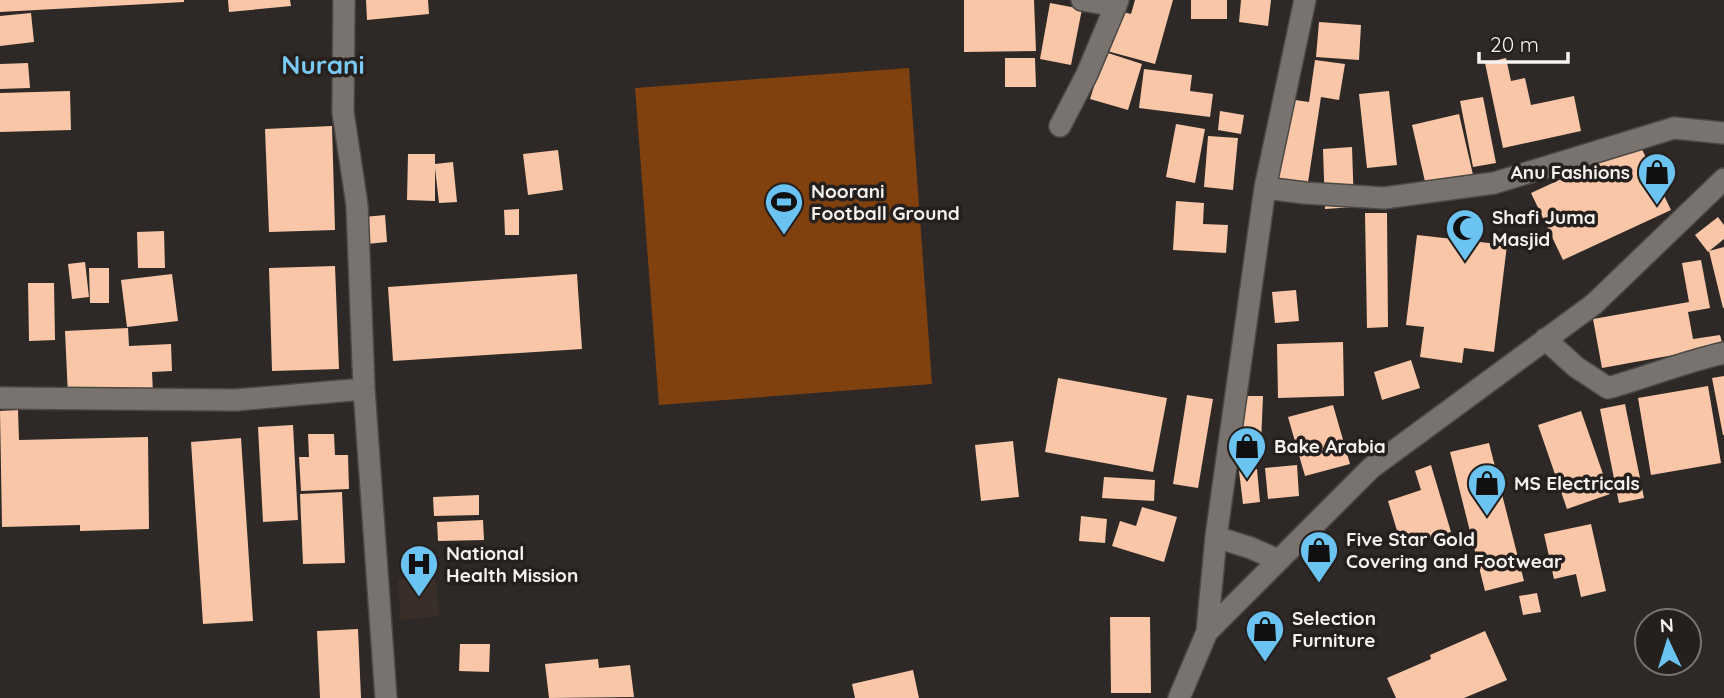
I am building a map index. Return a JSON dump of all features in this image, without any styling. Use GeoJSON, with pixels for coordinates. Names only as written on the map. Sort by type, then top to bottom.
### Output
{"type":"FeatureCollection","features":[{"type":"Feature","properties":{"kind":"street"},"geometry":{"type":"LineString","coordinates":[[344,0],[343,112],[357,205],[364,389],[386,698]]}},
{"type":"Feature","properties":{"kind":"street"},"geometry":{"type":"LineString","coordinates":[[1060,125],[1087,74],[1117,3],[1082,0]]}},
{"type":"Feature","properties":{"kind":"street"},"geometry":{"type":"LineString","coordinates":[[1179,698],[1207,632],[1216,537],[1265,188],[1305,0]]}},
{"type":"Feature","properties":{"kind":"street"},"geometry":{"type":"LineString","coordinates":[[1265,188],[1384,198],[1494,183],[1674,128],[1724,132]]}},
{"type":"Feature","properties":{"kind":"street"},"geometry":{"type":"LineString","coordinates":[[1207,632],[1371,468],[1594,304],[1724,179]]}},
{"type":"Feature","properties":{"kind":"street"},"geometry":{"type":"LineString","coordinates":[[1545,339],[1576,368],[1608,388],[1724,353]]}},
{"type":"Feature","properties":{"kind":"street"},"geometry":{"type":"LineString","coordinates":[[0,398],[236,400],[364,389]]}},
{"type":"Feature","properties":{"kind":"street"},"geometry":{"type":"LineString","coordinates":[[1216,537],[1278,559]]}},
{"type":"Feature","properties":{"kind":"shaded area","name":"Noorani Football Ground"},"geometry":{"type":"Polygon","coordinates":[[[909,68],[932,384],[659,405],[635,88],[909,68]]]}},
{"type":"Feature","properties":{"kind":"shaded area","name":"National Health Mission"},"geometry":{"type":"Polygon","coordinates":[[[398,579],[436,579],[439,616],[401,620],[398,579]]]}},
{"type":"Feature","properties":{"kind":"building"},"geometry":{"type":"Polygon","coordinates":[[[0,0],[184,0],[184,2],[0,12],[0,0]]]}},
{"type":"Feature","properties":{"kind":"building"},"geometry":{"type":"Polygon","coordinates":[[[228,0],[290,0],[291,6],[229,12],[228,0]]]}},
{"type":"Feature","properties":{"kind":"building"},"geometry":{"type":"Polygon","coordinates":[[[366,0],[428,0],[429,14],[367,20],[366,0]]]}},
{"type":"Feature","properties":{"kind":"building"},"geometry":{"type":"Polygon","coordinates":[[[964,0],[1034,0],[1036,51],[964,52],[964,0]]]}},
{"type":"Feature","properties":{"kind":"building"},"geometry":{"type":"Polygon","coordinates":[[[1135,0],[1173,0],[1155,64],[1107,51],[1119,11],[1131,14],[1135,0]]]}},
{"type":"Feature","properties":{"kind":"building"},"geometry":{"type":"Polygon","coordinates":[[[1191,0],[1227,0],[1227,19],[1191,19],[1191,0]]]}},
{"type":"Feature","properties":{"kind":"building"},"geometry":{"type":"Polygon","coordinates":[[[1241,0],[1271,0],[1268,26],[1239,22],[1241,0]]]}},
{"type":"Feature","properties":{"kind":"building"},"geometry":{"type":"Polygon","coordinates":[[[1050,3],[1082,9],[1071,65],[1040,59],[1050,3]]]}},
{"type":"Feature","properties":{"kind":"building"},"geometry":{"type":"Polygon","coordinates":[[[31,13],[34,42],[0,46],[0,16],[31,13]]]}},
{"type":"Feature","properties":{"kind":"building"},"geometry":{"type":"Polygon","coordinates":[[[1319,22],[1361,25],[1359,60],[1316,57],[1319,22]]]}},
{"type":"Feature","properties":{"kind":"building"},"geometry":{"type":"Polygon","coordinates":[[[1105,52],[1142,64],[1128,110],[1090,99],[1105,52]]]}},
{"type":"Feature","properties":{"kind":"building"},"geometry":{"type":"Polygon","coordinates":[[[1005,58],[1035,58],[1036,87],[1005,87],[1005,58]]]}},
{"type":"Feature","properties":{"kind":"building"},"geometry":{"type":"Polygon","coordinates":[[[1506,58],[1511,81],[1525,78],[1531,105],[1574,96],[1581,131],[1503,148],[1485,63],[1506,58]]]}},
{"type":"Feature","properties":{"kind":"building"},"geometry":{"type":"Polygon","coordinates":[[[1315,60],[1345,64],[1339,100],[1321,97],[1307,189],[1275,184],[1288,99],[1309,102],[1315,60]]]}},
{"type":"Feature","properties":{"kind":"building"},"geometry":{"type":"Polygon","coordinates":[[[28,63],[30,88],[0,89],[0,64],[28,63]]]}},
{"type":"Feature","properties":{"kind":"building"},"geometry":{"type":"Polygon","coordinates":[[[1144,69],[1192,75],[1190,91],[1213,94],[1210,117],[1139,108],[1144,69]]]}},
{"type":"Feature","properties":{"kind":"building"},"geometry":{"type":"Polygon","coordinates":[[[70,91],[71,130],[0,132],[0,93],[70,91]]]}},
{"type":"Feature","properties":{"kind":"building"},"geometry":{"type":"Polygon","coordinates":[[[1389,91],[1397,165],[1367,168],[1359,94],[1389,91]]]}},
{"type":"Feature","properties":{"kind":"building"},"geometry":{"type":"Polygon","coordinates":[[[1483,97],[1496,163],[1473,167],[1460,101],[1483,97]]]}},
{"type":"Feature","properties":{"kind":"building"},"geometry":{"type":"Polygon","coordinates":[[[1220,111],[1244,115],[1241,134],[1218,130],[1220,111]]]}},
{"type":"Feature","properties":{"kind":"building"},"geometry":{"type":"Polygon","coordinates":[[[1459,114],[1476,188],[1429,199],[1412,125],[1459,114]]]}},
{"type":"Feature","properties":{"kind":"building"},"geometry":{"type":"Polygon","coordinates":[[[1176,124],[1205,129],[1195,183],[1166,177],[1176,124]]]}},
{"type":"Feature","properties":{"kind":"building"},"geometry":{"type":"Polygon","coordinates":[[[332,126],[335,230],[269,232],[265,129],[332,126]]]}},
{"type":"Feature","properties":{"kind":"building"},"geometry":{"type":"Polygon","coordinates":[[[1208,136],[1238,138],[1233,190],[1204,187],[1208,136]]]}},
{"type":"Feature","properties":{"kind":"building"},"geometry":{"type":"Polygon","coordinates":[[[1639,143],[1671,210],[1563,260],[1531,193],[1639,143]]]}},
{"type":"Feature","properties":{"kind":"building"},"geometry":{"type":"Polygon","coordinates":[[[1352,147],[1354,207],[1325,209],[1323,149],[1352,147]]]}},
{"type":"Feature","properties":{"kind":"building"},"geometry":{"type":"Polygon","coordinates":[[[558,150],[563,190],[528,195],[523,154],[558,150]]]}},
{"type":"Feature","properties":{"kind":"building"},"geometry":{"type":"Polygon","coordinates":[[[408,154],[435,154],[435,164],[453,162],[457,202],[439,203],[435,168],[435,201],[407,200],[408,154]]]}},
{"type":"Feature","properties":{"kind":"building"},"geometry":{"type":"Polygon","coordinates":[[[1176,201],[1204,203],[1203,224],[1228,225],[1226,253],[1173,250],[1176,201]]]}},
{"type":"Feature","properties":{"kind":"building"},"geometry":{"type":"Polygon","coordinates":[[[519,209],[519,235],[505,235],[504,210],[519,209]]]}},
{"type":"Feature","properties":{"kind":"building"},"geometry":{"type":"Polygon","coordinates":[[[1365,213],[1387,213],[1388,327],[1367,328],[1365,213]]]}},
{"type":"Feature","properties":{"kind":"building"},"geometry":{"type":"Polygon","coordinates":[[[385,215],[387,242],[367,244],[364,217],[385,215]]]}},
{"type":"Feature","properties":{"kind":"building"},"geometry":{"type":"Polygon","coordinates":[[[1718,217],[1724,225],[1724,239],[1708,252],[1695,235],[1718,217]]]}},
{"type":"Feature","properties":{"kind":"building"},"geometry":{"type":"Polygon","coordinates":[[[164,231],[165,268],[138,268],[137,232],[164,231]]]}},
{"type":"Feature","properties":{"kind":"building","name":"Shafi Juma Masjid"},"geometry":{"type":"Polygon","coordinates":[[[1417,235],[1507,245],[1494,352],[1464,348],[1462,363],[1420,357],[1424,327],[1406,325],[1417,235]]]}},
{"type":"Feature","properties":{"kind":"building"},"geometry":{"type":"Polygon","coordinates":[[[1724,247],[1724,308],[1723,308],[1709,251],[1724,247]]]}},
{"type":"Feature","properties":{"kind":"building"},"geometry":{"type":"Polygon","coordinates":[[[1701,260],[1710,308],[1688,312],[1693,339],[1720,335],[1723,346],[1602,368],[1593,319],[1689,302],[1682,263],[1701,260]]]}},
{"type":"Feature","properties":{"kind":"building"},"geometry":{"type":"Polygon","coordinates":[[[85,262],[89,297],[72,299],[68,264],[85,262]]]}},
{"type":"Feature","properties":{"kind":"building"},"geometry":{"type":"Polygon","coordinates":[[[335,266],[339,369],[272,371],[269,268],[335,266]]]}},
{"type":"Feature","properties":{"kind":"building"},"geometry":{"type":"Polygon","coordinates":[[[89,268],[109,268],[109,303],[90,303],[89,268]]]}},
{"type":"Feature","properties":{"kind":"building"},"geometry":{"type":"Polygon","coordinates":[[[172,274],[178,321],[127,327],[121,280],[172,274]]]}},
{"type":"Feature","properties":{"kind":"building"},"geometry":{"type":"Polygon","coordinates":[[[577,274],[582,349],[393,361],[388,287],[577,274]]]}},
{"type":"Feature","properties":{"kind":"building"},"geometry":{"type":"Polygon","coordinates":[[[28,283],[54,283],[55,340],[29,341],[28,283]]]}},
{"type":"Feature","properties":{"kind":"building"},"geometry":{"type":"Polygon","coordinates":[[[1296,290],[1299,321],[1275,323],[1272,292],[1296,290]]]}},
{"type":"Feature","properties":{"kind":"building"},"geometry":{"type":"Polygon","coordinates":[[[128,328],[129,346],[171,344],[172,371],[152,372],[153,393],[68,396],[65,331],[128,328]]]}},
{"type":"Feature","properties":{"kind":"building"},"geometry":{"type":"Polygon","coordinates":[[[1343,342],[1344,396],[1278,398],[1277,344],[1343,342]]]}},
{"type":"Feature","properties":{"kind":"building"},"geometry":{"type":"Polygon","coordinates":[[[1411,360],[1420,388],[1382,400],[1374,372],[1411,360]]]}},
{"type":"Feature","properties":{"kind":"building"},"geometry":{"type":"Polygon","coordinates":[[[1724,376],[1724,435],[1723,435],[1712,378],[1724,376]]]}},
{"type":"Feature","properties":{"kind":"building"},"geometry":{"type":"Polygon","coordinates":[[[1058,378],[1167,398],[1153,472],[1045,452],[1058,378]]]}},
{"type":"Feature","properties":{"kind":"building"},"geometry":{"type":"Polygon","coordinates":[[[1708,386],[1721,463],[1651,475],[1638,398],[1708,386]]]}},
{"type":"Feature","properties":{"kind":"building"},"geometry":{"type":"Polygon","coordinates":[[[1187,395],[1213,399],[1198,488],[1173,484],[1187,395]]]}},
{"type":"Feature","properties":{"kind":"building"},"geometry":{"type":"Polygon","coordinates":[[[1241,396],[1263,396],[1261,443],[1240,443],[1241,396]]]}},
{"type":"Feature","properties":{"kind":"building"},"geometry":{"type":"Polygon","coordinates":[[[1625,404],[1644,498],[1619,503],[1600,409],[1625,404]]]}},
{"type":"Feature","properties":{"kind":"building"},"geometry":{"type":"Polygon","coordinates":[[[1333,405],[1350,464],[1305,476],[1288,417],[1333,405]]]}},
{"type":"Feature","properties":{"kind":"building"},"geometry":{"type":"Polygon","coordinates":[[[18,410],[19,440],[148,437],[149,529],[80,531],[80,525],[2,527],[0,411],[18,410]]]}},
{"type":"Feature","properties":{"kind":"building"},"geometry":{"type":"Polygon","coordinates":[[[1581,411],[1610,494],[1567,509],[1538,425],[1581,411]]]}},
{"type":"Feature","properties":{"kind":"building"},"geometry":{"type":"Polygon","coordinates":[[[293,425],[298,520],[263,522],[258,427],[293,425]]]}},
{"type":"Feature","properties":{"kind":"building"},"geometry":{"type":"Polygon","coordinates":[[[308,434],[334,434],[335,455],[348,455],[349,489],[301,491],[299,457],[309,457],[308,434]]]}},
{"type":"Feature","properties":{"kind":"building"},"geometry":{"type":"Polygon","coordinates":[[[241,438],[253,621],[203,624],[191,442],[241,438]]]}},
{"type":"Feature","properties":{"kind":"building"},"geometry":{"type":"Polygon","coordinates":[[[1013,441],[1019,497],[981,501],[975,445],[1013,441]]]}},
{"type":"Feature","properties":{"kind":"building","name":"MS Electricals"},"geometry":{"type":"Polygon","coordinates":[[[1489,443],[1524,581],[1485,591],[1450,452],[1489,443]]]}},
{"type":"Feature","properties":{"kind":"building"},"geometry":{"type":"Polygon","coordinates":[[[1297,465],[1299,496],[1268,499],[1265,468],[1297,465]]]}},
{"type":"Feature","properties":{"kind":"building"},"geometry":{"type":"Polygon","coordinates":[[[1431,465],[1451,532],[1402,547],[1388,501],[1421,490],[1415,471],[1431,465]]]}},
{"type":"Feature","properties":{"kind":"building"},"geometry":{"type":"Polygon","coordinates":[[[1257,469],[1260,502],[1243,504],[1239,471],[1257,469]]]}},
{"type":"Feature","properties":{"kind":"building"},"geometry":{"type":"Polygon","coordinates":[[[1104,477],[1155,480],[1154,501],[1102,498],[1104,477]]]}},
{"type":"Feature","properties":{"kind":"building"},"geometry":{"type":"Polygon","coordinates":[[[342,492],[345,563],[303,564],[300,494],[342,492]]]}},
{"type":"Feature","properties":{"kind":"building"},"geometry":{"type":"Polygon","coordinates":[[[479,495],[479,515],[434,516],[433,497],[479,495]]]}},
{"type":"Feature","properties":{"kind":"building"},"geometry":{"type":"Polygon","coordinates":[[[1142,507],[1177,517],[1164,562],[1112,546],[1120,521],[1136,526],[1142,507]]]}},
{"type":"Feature","properties":{"kind":"building"},"geometry":{"type":"Polygon","coordinates":[[[1081,516],[1107,519],[1105,543],[1079,541],[1081,516]]]}},
{"type":"Feature","properties":{"kind":"building"},"geometry":{"type":"Polygon","coordinates":[[[483,520],[484,540],[438,541],[437,522],[483,520]]]}},
{"type":"Feature","properties":{"kind":"building"},"geometry":{"type":"Polygon","coordinates":[[[1591,524],[1606,591],[1581,597],[1576,574],[1554,579],[1544,534],[1591,524]]]}},
{"type":"Feature","properties":{"kind":"building"},"geometry":{"type":"Polygon","coordinates":[[[1537,593],[1541,612],[1523,615],[1519,596],[1537,593]]]}},
{"type":"Feature","properties":{"kind":"building"},"geometry":{"type":"Polygon","coordinates":[[[1110,617],[1150,617],[1151,693],[1111,693],[1110,617]]]}},
{"type":"Feature","properties":{"kind":"building"},"geometry":{"type":"Polygon","coordinates":[[[358,629],[361,698],[320,698],[317,631],[358,629]]]}},
{"type":"Feature","properties":{"kind":"building"},"geometry":{"type":"Polygon","coordinates":[[[1485,631],[1507,680],[1464,698],[1396,698],[1387,678],[1431,659],[1430,655],[1485,631]]]}},
{"type":"Feature","properties":{"kind":"building"},"geometry":{"type":"Polygon","coordinates":[[[460,644],[490,644],[489,672],[459,671],[460,644]]]}},
{"type":"Feature","properties":{"kind":"building"},"geometry":{"type":"Polygon","coordinates":[[[598,659],[599,668],[630,665],[634,697],[549,698],[545,664],[598,659]]]}},
{"type":"Feature","properties":{"kind":"building"},"geometry":{"type":"Polygon","coordinates":[[[913,670],[919,698],[855,698],[852,684],[913,670]]]}},
{"type":"Feature","properties":{"kind":"place","name":"Anu Fashions"},"geometry":{"type":"Point","coordinates":[1657,206]}},
{"type":"Feature","properties":{"kind":"place","name":"Noorani Football Ground"},"geometry":{"type":"Point","coordinates":[784,236]}},
{"type":"Feature","properties":{"kind":"place","name":"Shafi Juma Masjid"},"geometry":{"type":"Point","coordinates":[1465,262]}},
{"type":"Feature","properties":{"kind":"place","name":"Bake Arabia"},"geometry":{"type":"Point","coordinates":[1247,480]}},
{"type":"Feature","properties":{"kind":"place","name":"MS Electricals"},"geometry":{"type":"Point","coordinates":[1487,517]}},
{"type":"Feature","properties":{"kind":"place","name":"Five Star Gold Covering and Footwear"},"geometry":{"type":"Point","coordinates":[1319,584]}},
{"type":"Feature","properties":{"kind":"place","name":"National Health Mission"},"geometry":{"type":"Point","coordinates":[419,598]}},
{"type":"Feature","properties":{"kind":"place","name":"Selection Furniture"},"geometry":{"type":"Point","coordinates":[1265,663]}},
{"type":"Feature","properties":{"kind":"district","name":"Nurani"},"geometry":{"type":"Point","coordinates":[323,65]}}]}
